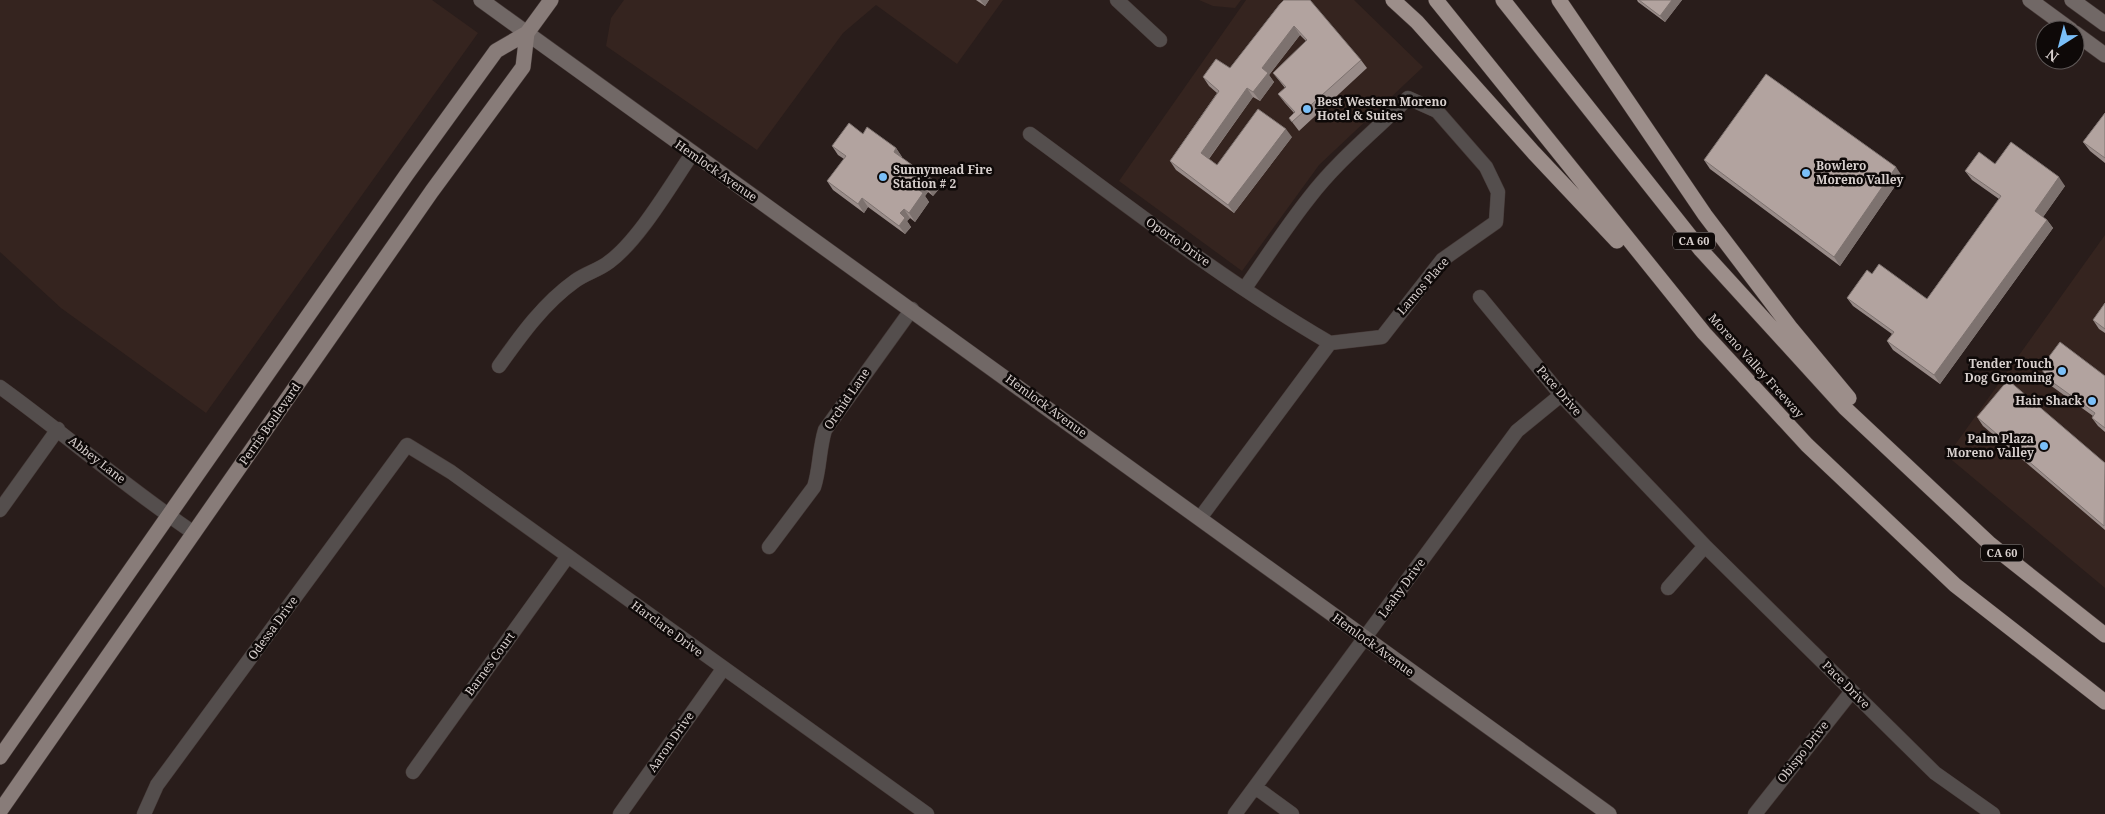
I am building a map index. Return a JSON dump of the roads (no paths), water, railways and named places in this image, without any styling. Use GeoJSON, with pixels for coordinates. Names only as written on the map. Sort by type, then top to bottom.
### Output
{"type":"FeatureCollection","features":[{"type":"Feature","properties":{"kind":"highway"},"geometry":{"type":"LineString","coordinates":[[1393,0],[1417,22],[1534,152],[1704,333]]}},
{"type":"Feature","properties":{"kind":"highway","name":"Moreno Valley Freeway"},"geometry":{"type":"LineString","coordinates":[[1436,0],[1704,333],[1807,445],[1955,585],[2105,702]]}},
{"type":"Feature","properties":{"kind":"highway","name":"CA 60"},"geometry":{"type":"LineString","coordinates":[[1503,0],[1701,250],[1845,408],[1990,544],[2105,635]]}},
{"type":"Feature","properties":{"kind":"highway"},"geometry":{"type":"LineString","coordinates":[[1559,0],[1705,216],[1790,327],[1905,464]]}},
{"type":"Feature","properties":{"kind":"main road"},"geometry":{"type":"LineString","coordinates":[[0,756],[407,174],[496,51],[526,33],[551,0]]}},
{"type":"Feature","properties":{"kind":"main road","name":"Perris Boulevard"},"geometry":{"type":"LineString","coordinates":[[0,811],[432,191],[523,67],[526,33]]}},
{"type":"Feature","properties":{"kind":"street","name":"Hemlock Avenue"},"geometry":{"type":"LineString","coordinates":[[481,0],[692,154],[912,309],[1364,639],[1609,814]]}},
{"type":"Feature","properties":{"kind":"street"},"geometry":{"type":"LineString","coordinates":[[1117,0],[1160,40]]}},
{"type":"Feature","properties":{"kind":"street"},"geometry":{"type":"LineString","coordinates":[[2030,0],[2057,20]]}},
{"type":"Feature","properties":{"kind":"street"},"geometry":{"type":"LineString","coordinates":[[2072,0],[2105,24]]}},
{"type":"Feature","properties":{"kind":"street"},"geometry":{"type":"LineString","coordinates":[[2085,40],[2105,54]]}},
{"type":"Feature","properties":{"kind":"street","name":"Lamos Place"},"geometry":{"type":"LineString","coordinates":[[1244,288],[1309,197],[1358,143],[1408,98],[1437,111],[1486,167],[1498,192],[1496,222],[1442,260],[1382,337],[1330,343]]}},
{"type":"Feature","properties":{"kind":"street","name":"Oporto Drive"},"geometry":{"type":"LineString","coordinates":[[1030,134],[1287,318],[1330,343]]}},
{"type":"Feature","properties":{"kind":"street"},"geometry":{"type":"LineString","coordinates":[[499,366],[523,331],[541,312],[575,281],[609,262],[633,239],[692,154]]}},
{"type":"Feature","properties":{"kind":"street","name":"Pace Drive"},"geometry":{"type":"LineString","coordinates":[[1480,297],[1561,395],[1705,546],[1935,773],[1994,814]]}},
{"type":"Feature","properties":{"kind":"street","name":"Orchid Lane"},"geometry":{"type":"LineString","coordinates":[[769,547],[814,487],[825,430],[912,309]]}},
{"type":"Feature","properties":{"kind":"street"},"geometry":{"type":"LineString","coordinates":[[1200,518],[1330,343]]}},
{"type":"Feature","properties":{"kind":"street","name":"Abbey Lane"},"geometry":{"type":"LineString","coordinates":[[0,387],[58,429],[168,516],[194,533]]}},
{"type":"Feature","properties":{"kind":"street","name":"Leahy Drive"},"geometry":{"type":"LineString","coordinates":[[1235,814],[1516,431],[1561,395]]}},
{"type":"Feature","properties":{"kind":"street"},"geometry":{"type":"LineString","coordinates":[[0,510],[58,429]]}},
{"type":"Feature","properties":{"kind":"street","name":"Harclare Drive"},"geometry":{"type":"LineString","coordinates":[[407,445],[451,472],[926,814]]}},
{"type":"Feature","properties":{"kind":"street","name":"Odessa Drive"},"geometry":{"type":"LineString","coordinates":[[144,814],[157,785],[407,445]]}},
{"type":"Feature","properties":{"kind":"street"},"geometry":{"type":"LineString","coordinates":[[1668,588],[1705,546]]}},
{"type":"Feature","properties":{"kind":"street","name":"Barnes Court"},"geometry":{"type":"LineString","coordinates":[[413,772],[568,556]]}},
{"type":"Feature","properties":{"kind":"street","name":"Aaron Drive"},"geometry":{"type":"LineString","coordinates":[[620,814],[723,669]]}},
{"type":"Feature","properties":{"kind":"street","name":"Obispo Drive"},"geometry":{"type":"LineString","coordinates":[[1755,814],[1852,691]]}},
{"type":"Feature","properties":{"kind":"street"},"geometry":{"type":"LineString","coordinates":[[1255,787],[1292,814]]}},
{"type":"Feature","properties":{"kind":"place","name":"Best Western Moreno Hotel & Suites"},"geometry":{"type":"Point","coordinates":[1307,109]}},
{"type":"Feature","properties":{"kind":"place","name":"Bowlero Moreno Valley"},"geometry":{"type":"Point","coordinates":[1806,173]}},
{"type":"Feature","properties":{"kind":"place","name":"Sunnymead Fire Station # 2"},"geometry":{"type":"Point","coordinates":[883,177]}},
{"type":"Feature","properties":{"kind":"place","name":"Tender Touch Dog Grooming"},"geometry":{"type":"Point","coordinates":[2062,371]}},
{"type":"Feature","properties":{"kind":"place","name":"Hair Shack"},"geometry":{"type":"Point","coordinates":[2092,401]}},
{"type":"Feature","properties":{"kind":"place","name":"Palm Plaza Moreno Valley"},"geometry":{"type":"Point","coordinates":[2044,446]}}]}
